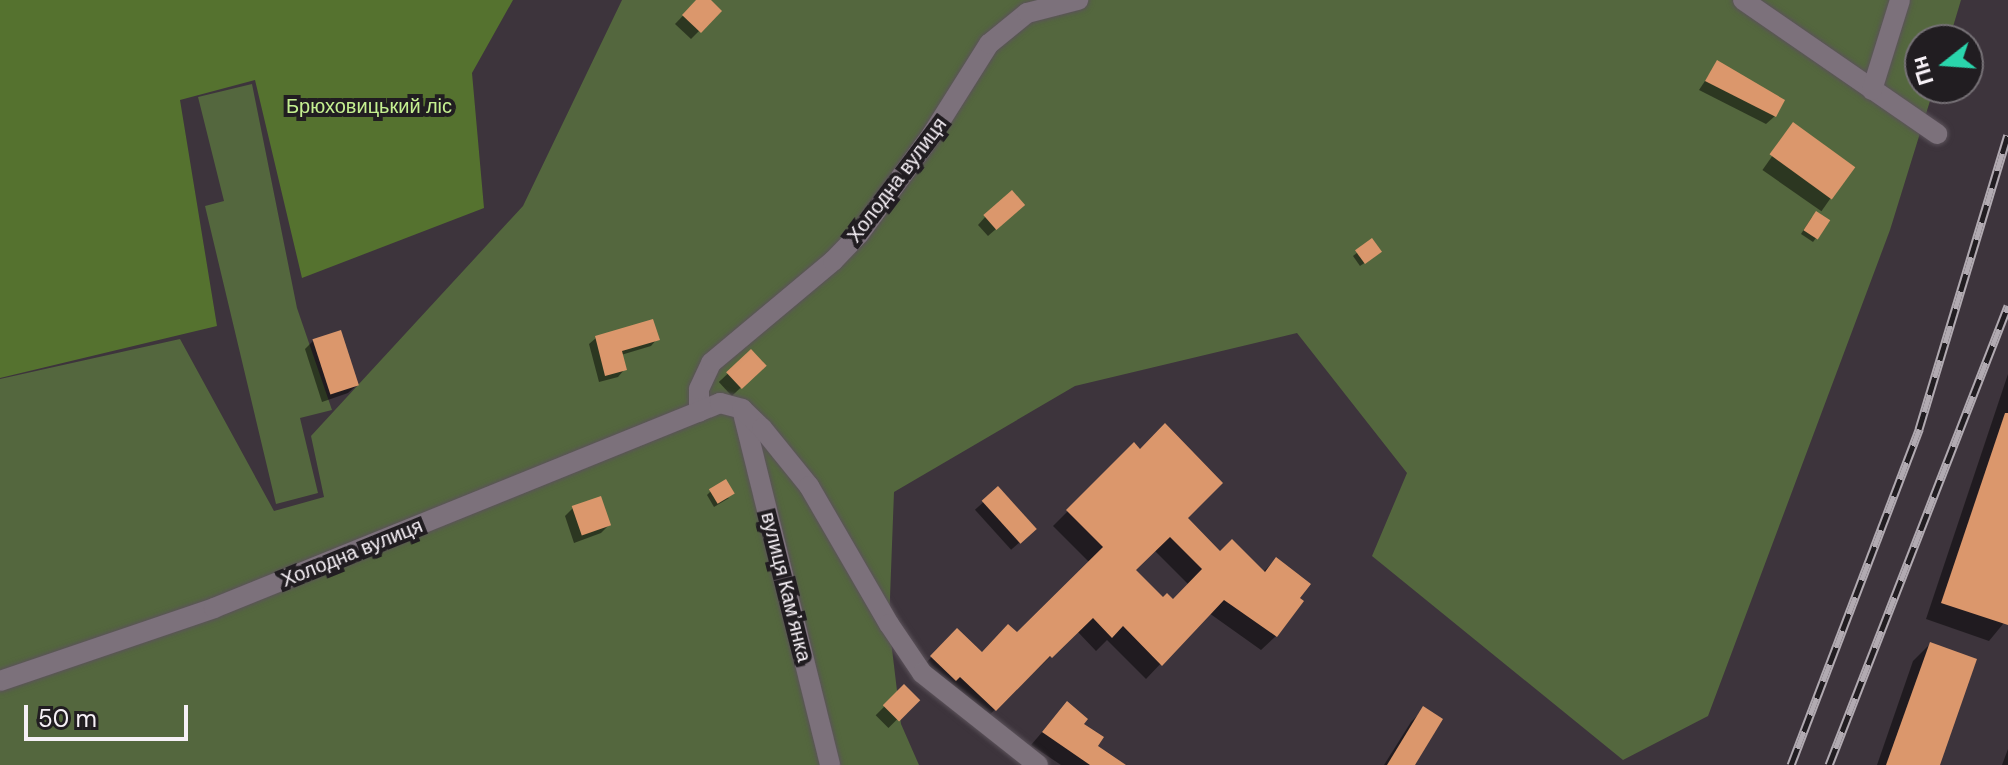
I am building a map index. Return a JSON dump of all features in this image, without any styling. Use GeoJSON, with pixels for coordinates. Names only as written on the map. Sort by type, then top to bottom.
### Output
{"type":"FeatureCollection","features":[{"type":"Feature","properties":{"kind":"street","name":"Холодна вулиця"},"geometry":{"type":"LineString","coordinates":[[699,412],[699,389],[711,363],[833,261],[859,234],[931,136],[989,44],[1027,13],[1078,0]]}},
{"type":"Feature","properties":{"kind":"street"},"geometry":{"type":"LineString","coordinates":[[1743,0],[1937,134]]}},
{"type":"Feature","properties":{"kind":"street"},"geometry":{"type":"LineString","coordinates":[[1872,90],[1900,0]]}},
{"type":"Feature","properties":{"kind":"street","name":"Холодна вулиця"},"geometry":{"type":"LineString","coordinates":[[0,681],[214,608],[720,403],[742,409]]}},
{"type":"Feature","properties":{"kind":"street"},"geometry":{"type":"LineString","coordinates":[[742,409],[809,486],[889,624],[922,673],[1038,765]]}},
{"type":"Feature","properties":{"kind":"street","name":"вулиця Камʼянка"},"geometry":{"type":"LineString","coordinates":[[742,409],[830,765]]}},
{"type":"Feature","properties":{"kind":"green space","name":"Брюховицький ліс"},"geometry":{"type":"Polygon","coordinates":[[[0,0],[513,0],[472,73],[484,208],[302,278],[255,80],[180,100],[217,326],[0,378],[0,0]]]}},
{"type":"Feature","properties":{"kind":"green space"},"geometry":{"type":"Polygon","coordinates":[[[622,0],[1961,0],[1954,24],[1904,24],[1904,104],[1929,104],[1890,230],[1708,716],[1623,760],[1372,556],[1407,473],[1297,333],[1075,386],[894,492],[889,624],[901,724],[919,765],[0,765],[0,379],[180,339],[274,511],[324,497],[311,436],[523,206],[622,0]]]}},
{"type":"Feature","properties":{"kind":"green space"},"geometry":{"type":"Polygon","coordinates":[[[252,84],[297,308],[332,410],[300,418],[318,493],[276,504],[205,206],[224,201],[198,97],[252,84]]]}},
{"type":"Feature","properties":{"kind":"building"},"geometry":{"type":"Polygon","coordinates":[[[696,0],[711,0],[722,11],[701,33],[682,15],[696,0]]]}},
{"type":"Feature","properties":{"kind":"building"},"geometry":{"type":"Polygon","coordinates":[[[1717,60],[1785,100],[1776,117],[1705,81],[1717,60]]]}},
{"type":"Feature","properties":{"kind":"building"},"geometry":{"type":"Polygon","coordinates":[[[1793,122],[1855,167],[1832,200],[1769,154],[1793,122]]]}},
{"type":"Feature","properties":{"kind":"building"},"geometry":{"type":"Polygon","coordinates":[[[1012,190],[1025,205],[996,230],[983,215],[1012,190]]]}},
{"type":"Feature","properties":{"kind":"building"},"geometry":{"type":"Polygon","coordinates":[[[1816,211],[1830,220],[1818,240],[1803,230],[1816,211]]]}},
{"type":"Feature","properties":{"kind":"building"},"geometry":{"type":"Polygon","coordinates":[[[1372,238],[1382,252],[1365,264],[1355,250],[1372,238]]]}},
{"type":"Feature","properties":{"kind":"building"},"geometry":{"type":"Polygon","coordinates":[[[653,319],[660,340],[622,351],[627,370],[605,376],[595,336],[653,319]]]}},
{"type":"Feature","properties":{"kind":"building"},"geometry":{"type":"Polygon","coordinates":[[[341,330],[359,385],[330,394],[312,339],[341,330]]]}},
{"type":"Feature","properties":{"kind":"building"},"geometry":{"type":"Polygon","coordinates":[[[751,349],[767,366],[742,389],[726,372],[751,349]]]}},
{"type":"Feature","properties":{"kind":"building"},"geometry":{"type":"Polygon","coordinates":[[[2005,413],[2008,413],[2008,625],[1941,603],[2005,413]]]}},
{"type":"Feature","properties":{"kind":"building"},"geometry":{"type":"Polygon","coordinates":[[[1165,423],[1223,483],[1188,518],[1220,551],[1232,539],[1265,572],[1276,557],[1311,584],[1300,598],[1304,601],[1277,637],[1224,600],[1162,666],[1123,626],[1112,638],[1093,618],[996,711],[960,677],[956,681],[930,656],[957,628],[982,652],[1008,624],[1017,632],[1103,547],[1066,510],[1134,442],[1140,449],[1165,423]],[[1170,537],[1136,570],[1163,597],[1167,593],[1173,599],[1202,569],[1170,537]]]}},
{"type":"Feature","properties":{"kind":"building"},"geometry":{"type":"Polygon","coordinates":[[[726,479],[735,494],[718,504],[709,489],[726,479]]]}},
{"type":"Feature","properties":{"kind":"building"},"geometry":{"type":"Polygon","coordinates":[[[998,486],[1037,529],[1020,544],[982,501],[998,486]]]}},
{"type":"Feature","properties":{"kind":"building"},"geometry":{"type":"Polygon","coordinates":[[[601,496],[611,525],[582,535],[572,506],[601,496]]]}},
{"type":"Feature","properties":{"kind":"building"},"geometry":{"type":"Polygon","coordinates":[[[1930,642],[1977,659],[1940,765],[1886,765],[1930,642]]]}},
{"type":"Feature","properties":{"kind":"building"},"geometry":{"type":"Polygon","coordinates":[[[904,684],[920,700],[899,721],[883,705],[904,684]]]}},
{"type":"Feature","properties":{"kind":"building"},"geometry":{"type":"Polygon","coordinates":[[[1067,701],[1088,719],[1084,724],[1104,737],[1098,746],[1126,765],[1090,765],[1042,732],[1067,701]]]}},
{"type":"Feature","properties":{"kind":"building"},"geometry":{"type":"Polygon","coordinates":[[[1423,706],[1443,719],[1415,765],[1387,765],[1423,706]]]}},
{"type":"Feature","properties":{"kind":"railway"},"geometry":{"type":"LineString","coordinates":[[1791,765],[1919,429],[2008,135]]}},
{"type":"Feature","properties":{"kind":"railway"},"geometry":{"type":"LineString","coordinates":[[1829,765],[2008,306]]}}]}
